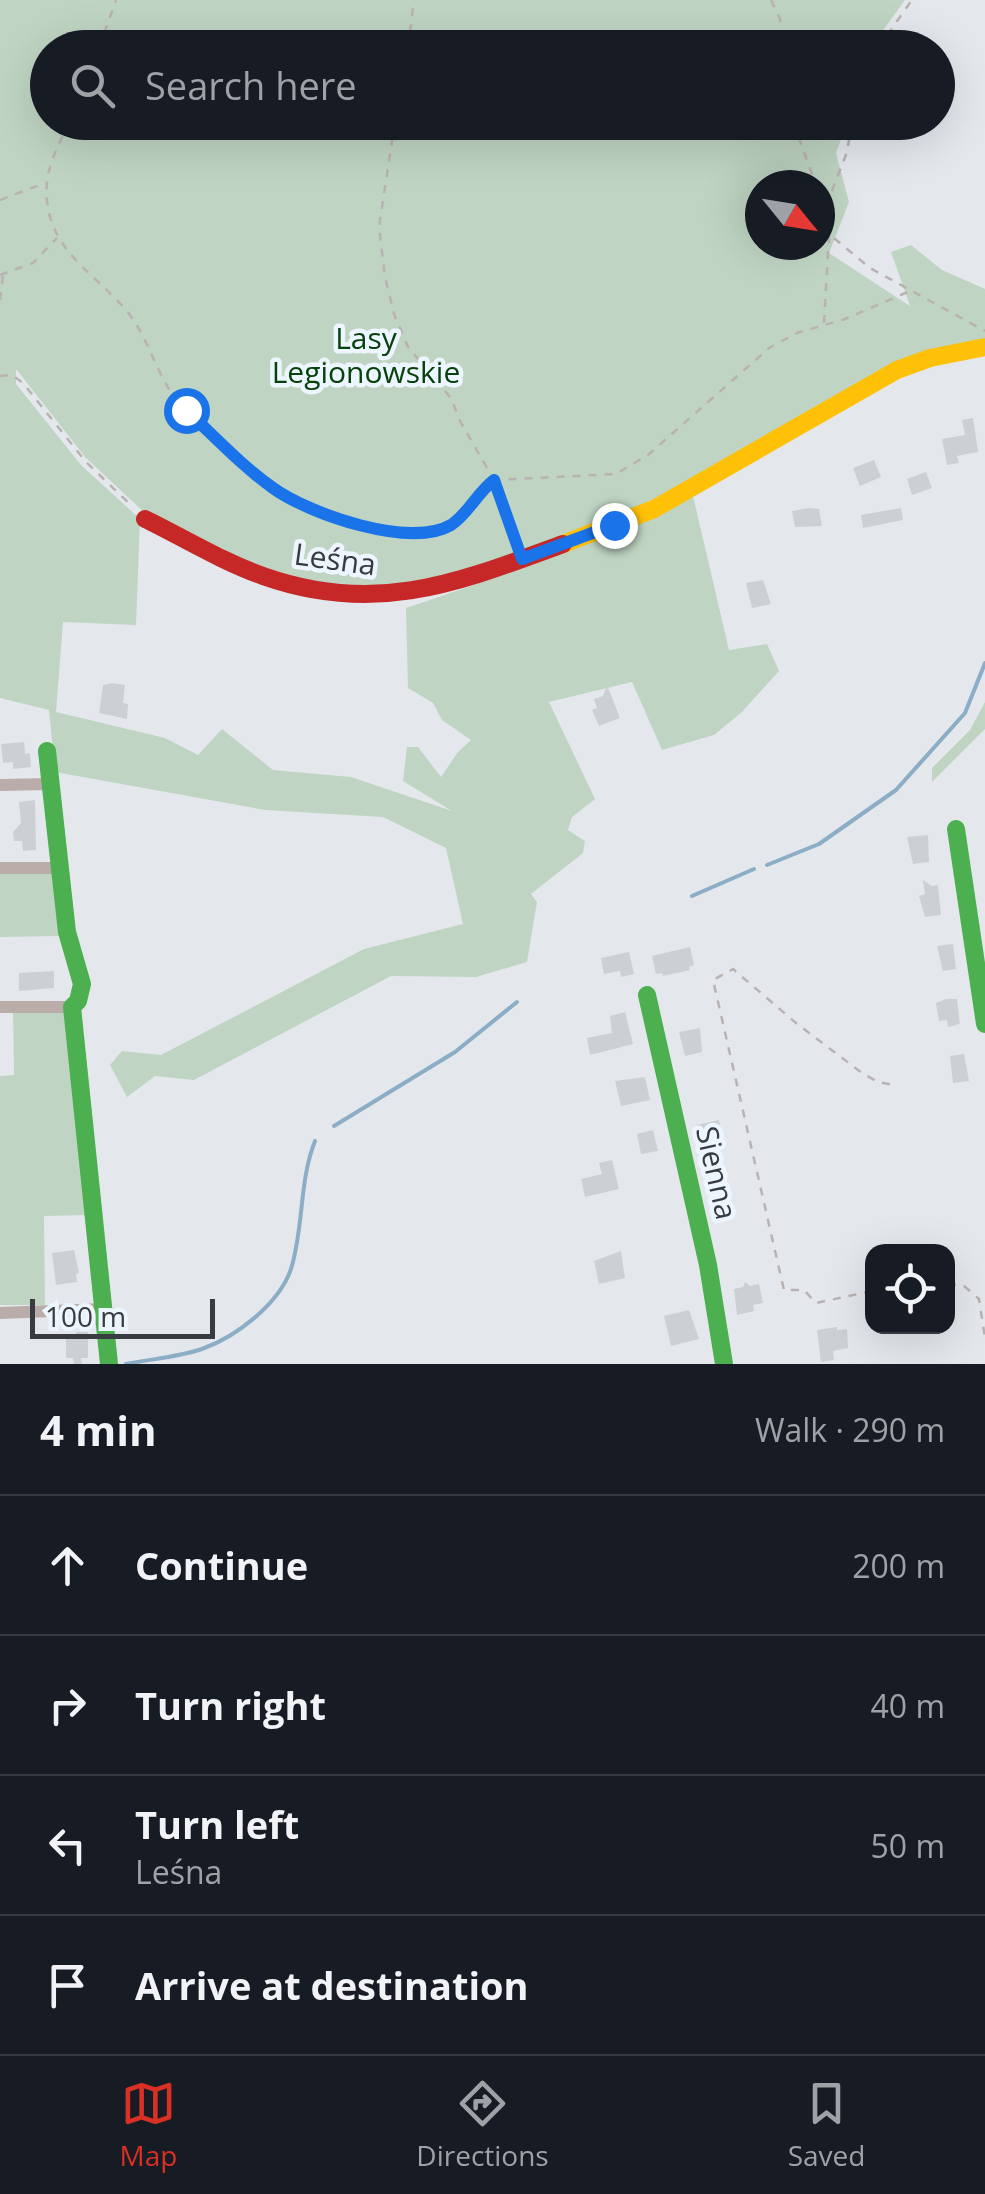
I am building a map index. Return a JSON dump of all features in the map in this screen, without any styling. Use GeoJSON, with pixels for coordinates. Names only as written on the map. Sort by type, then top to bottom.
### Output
{"type":"FeatureCollection","features":[{"type":"Feature","properties":{"kind":"street","name":"Leśna"},"geometry":{"type":"LineString","coordinates":[[145,519],[263,576],[338,594],[396,594],[522,559],[654,509],[897,370],[930,358],[985,347]]}},
{"type":"Feature","properties":{"kind":"street"},"geometry":{"type":"LineString","coordinates":[[0,1007],[72,1006],[78,1002],[82,984],[70,951],[47,750]]}},
{"type":"Feature","properties":{"kind":"street"},"geometry":{"type":"LineString","coordinates":[[0,785],[50,784]]}},
{"type":"Feature","properties":{"kind":"street"},"geometry":{"type":"LineString","coordinates":[[956,829],[985,1024]]}},
{"type":"Feature","properties":{"kind":"street"},"geometry":{"type":"LineString","coordinates":[[0,868],[60,868]]}},
{"type":"Feature","properties":{"kind":"street","name":"Sienna"},"geometry":{"type":"LineString","coordinates":[[647,995],[708,1265],[724,1364]]}},
{"type":"Feature","properties":{"kind":"street"},"geometry":{"type":"LineString","coordinates":[[72,1006],[109,1364]]}},
{"type":"Feature","properties":{"kind":"street"},"geometry":{"type":"LineString","coordinates":[[0,1313],[103,1309]]}},
{"type":"Feature","properties":{"kind":"path"},"geometry":{"type":"LineString","coordinates":[[105,30],[116,0]]}},
{"type":"Feature","properties":{"kind":"path"},"geometry":{"type":"LineString","coordinates":[[410,30],[414,0]]}},
{"type":"Feature","properties":{"kind":"path"},"geometry":{"type":"LineString","coordinates":[[771,0],[780,19],[780,30]]}},
{"type":"Feature","properties":{"kind":"path"},"geometry":{"type":"LineString","coordinates":[[891,30],[912,0]]}},
{"type":"Feature","properties":{"kind":"path"},"geometry":{"type":"LineString","coordinates":[[61,140],[49,164],[46,183],[48,210],[58,238],[68,253],[127,310],[171,392],[248,468],[304,507],[383,530],[421,534],[449,526],[494,480],[616,474],[648,455],[768,348],[797,333],[910,292]]}},
{"type":"Feature","properties":{"kind":"path"},"geometry":{"type":"LineString","coordinates":[[392,140],[379,227],[394,314],[408,347],[452,398],[460,421],[494,480],[522,559]]}},
{"type":"Feature","properties":{"kind":"path"},"geometry":{"type":"LineString","coordinates":[[800,140],[811,170]]}},
{"type":"Feature","properties":{"kind":"path"},"geometry":{"type":"LineString","coordinates":[[835,184],[849,140]]}},
{"type":"Feature","properties":{"kind":"path"},"geometry":{"type":"LineString","coordinates":[[0,200],[46,183]]}},
{"type":"Feature","properties":{"kind":"path"},"geometry":{"type":"LineString","coordinates":[[0,300],[2,274],[33,263],[58,238]]}},
{"type":"Feature","properties":{"kind":"path"},"geometry":{"type":"LineString","coordinates":[[835,238],[870,268],[985,331]]}},
{"type":"Feature","properties":{"kind":"path"},"geometry":{"type":"LineString","coordinates":[[824,325],[828,260]]}},
{"type":"Feature","properties":{"kind":"path"},"geometry":{"type":"LineString","coordinates":[[0,376],[12,375],[23,382],[86,462],[145,519]]}},
{"type":"Feature","properties":{"kind":"path"},"geometry":{"type":"LineString","coordinates":[[865,1293],[816,1302],[804,1290],[784,1290],[713,980],[733,969],[862,1073],[894,1085]]}},
{"type":"Feature","properties":{"kind":"path"},"geometry":{"type":"LineString","coordinates":[[955,1285],[964,1286],[979,1299],[985,1338]]}},
{"type":"Feature","properties":{"kind":"green space","name":"Lasy Legionowskie"},"geometry":{"type":"Polygon","coordinates":[[[0,0],[905,0],[884,30],[30,30],[30,140],[841,140],[836,153],[849,202],[835,238],[835,170],[745,170],[745,260],[835,260],[835,257],[910,306],[891,252],[911,245],[942,270],[985,289],[985,341],[905,371],[642,509],[455,578],[393,591],[340,591],[257,572],[148,516],[86,458],[16,369],[16,384],[81,465],[140,519],[136,625],[63,622],[56,712],[165,738],[198,755],[222,729],[273,770],[351,777],[452,811],[403,781],[407,747],[418,747],[441,777],[471,740],[442,720],[433,703],[408,688],[406,608],[588,543],[693,496],[729,650],[767,644],[779,671],[742,712],[714,735],[662,750],[632,682],[549,702],[595,799],[572,817],[568,830],[585,841],[583,853],[531,894],[537,902],[527,962],[476,977],[391,976],[194,1080],[155,1076],[127,1097],[110,1065],[122,1051],[161,1055],[364,949],[463,924],[446,848],[383,817],[265,810],[55,772],[49,710],[0,698],[0,0]]]}},
{"type":"Feature","properties":{"kind":"green space"},"geometry":{"type":"Polygon","coordinates":[[[985,702],[985,729],[932,782],[932,768],[970,730],[985,702]]]}},
{"type":"Feature","properties":{"kind":"green space"},"geometry":{"type":"Polygon","coordinates":[[[0,873],[54,875],[59,936],[0,937],[0,873]]]}},
{"type":"Feature","properties":{"kind":"green space"},"geometry":{"type":"Polygon","coordinates":[[[67,1011],[87,1215],[44,1216],[45,1305],[0,1305],[0,1076],[14,1075],[13,1012],[67,1011]]]}},
{"type":"Feature","properties":{"kind":"building"},"geometry":{"type":"Polygon","coordinates":[[[973,418],[978,452],[957,456],[959,463],[947,465],[942,439],[965,435],[962,420],[973,418]]]}},
{"type":"Feature","properties":{"kind":"building"},"geometry":{"type":"Polygon","coordinates":[[[874,460],[881,477],[860,486],[853,468],[874,460]]]}},
{"type":"Feature","properties":{"kind":"building"},"geometry":{"type":"Polygon","coordinates":[[[926,472],[932,488],[912,495],[907,479],[926,472]]]}},
{"type":"Feature","properties":{"kind":"building"},"geometry":{"type":"Polygon","coordinates":[[[901,508],[903,520],[863,528],[861,515],[901,508]]]}},
{"type":"Feature","properties":{"kind":"building"},"geometry":{"type":"Polygon","coordinates":[[[819,509],[822,526],[795,527],[792,511],[819,509]]]}},
{"type":"Feature","properties":{"kind":"building"},"geometry":{"type":"Polygon","coordinates":[[[763,580],[771,604],[752,608],[746,583],[763,580]]]}},
{"type":"Feature","properties":{"kind":"building"},"geometry":{"type":"Polygon","coordinates":[[[103,685],[125,685],[123,703],[128,704],[127,719],[99,713],[103,685]]]}},
{"type":"Feature","properties":{"kind":"building"},"geometry":{"type":"Polygon","coordinates":[[[607,685],[620,718],[599,726],[592,710],[597,708],[594,699],[603,696],[607,685]]]}},
{"type":"Feature","properties":{"kind":"building"},"geometry":{"type":"Polygon","coordinates":[[[24,742],[31,767],[13,769],[13,762],[3,763],[1,744],[24,742]]]}},
{"type":"Feature","properties":{"kind":"building"},"geometry":{"type":"Polygon","coordinates":[[[35,800],[36,850],[23,851],[22,841],[14,841],[13,832],[21,823],[19,802],[35,800]]]}},
{"type":"Feature","properties":{"kind":"building"},"geometry":{"type":"Polygon","coordinates":[[[928,835],[929,862],[913,864],[907,837],[928,835]]]}},
{"type":"Feature","properties":{"kind":"building"},"geometry":{"type":"Polygon","coordinates":[[[923,880],[938,885],[941,915],[925,917],[919,896],[925,894],[923,880]]]}},
{"type":"Feature","properties":{"kind":"building"},"geometry":{"type":"Polygon","coordinates":[[[953,944],[956,969],[943,971],[937,946],[953,944]]]}},
{"type":"Feature","properties":{"kind":"building"},"geometry":{"type":"Polygon","coordinates":[[[690,947],[694,965],[690,970],[656,974],[652,956],[690,947]]]}},
{"type":"Feature","properties":{"kind":"building"},"geometry":{"type":"Polygon","coordinates":[[[629,952],[634,974],[604,974],[601,958],[629,952]]]}},
{"type":"Feature","properties":{"kind":"building"},"geometry":{"type":"Polygon","coordinates":[[[54,971],[54,988],[19,991],[19,973],[54,971]]]}},
{"type":"Feature","properties":{"kind":"building"},"geometry":{"type":"Polygon","coordinates":[[[957,999],[960,1024],[948,1027],[947,1020],[939,1021],[936,1003],[957,999]]]}},
{"type":"Feature","properties":{"kind":"building"},"geometry":{"type":"Polygon","coordinates":[[[625,1012],[633,1044],[590,1055],[587,1038],[612,1033],[610,1016],[625,1012]]]}},
{"type":"Feature","properties":{"kind":"building"},"geometry":{"type":"Polygon","coordinates":[[[700,1028],[702,1052],[685,1056],[679,1032],[700,1028]]]}},
{"type":"Feature","properties":{"kind":"building"},"geometry":{"type":"Polygon","coordinates":[[[964,1054],[969,1081],[953,1083],[950,1056],[964,1054]]]}},
{"type":"Feature","properties":{"kind":"building"},"geometry":{"type":"Polygon","coordinates":[[[645,1077],[650,1100],[621,1106],[615,1081],[645,1077]]]}},
{"type":"Feature","properties":{"kind":"building"},"geometry":{"type":"Polygon","coordinates":[[[719,1120],[724,1143],[703,1149],[697,1125],[719,1120]]]}},
{"type":"Feature","properties":{"kind":"building"},"geometry":{"type":"Polygon","coordinates":[[[653,1130],[658,1151],[641,1154],[637,1134],[653,1130]]]}},
{"type":"Feature","properties":{"kind":"building"},"geometry":{"type":"Polygon","coordinates":[[[612,1160],[619,1189],[585,1197],[581,1179],[602,1174],[599,1163],[612,1160]]]}},
{"type":"Feature","properties":{"kind":"building"},"geometry":{"type":"Polygon","coordinates":[[[74,1250],[77,1282],[56,1285],[52,1253],[74,1250]]]}},
{"type":"Feature","properties":{"kind":"building"},"geometry":{"type":"Polygon","coordinates":[[[621,1251],[625,1278],[599,1284],[594,1261],[621,1251]]]}},
{"type":"Feature","properties":{"kind":"building"},"geometry":{"type":"Polygon","coordinates":[[[745,1282],[750,1286],[759,1284],[763,1303],[753,1305],[754,1311],[737,1315],[734,1289],[743,1287],[745,1282]]]}},
{"type":"Feature","properties":{"kind":"building"},"geometry":{"type":"Polygon","coordinates":[[[689,1310],[699,1339],[671,1346],[664,1316],[689,1310]]]}},
{"type":"Feature","properties":{"kind":"building"},"geometry":{"type":"Polygon","coordinates":[[[847,1329],[848,1348],[833,1351],[834,1360],[821,1362],[817,1330],[847,1329]]]}},
{"type":"Feature","properties":{"kind":"building"},"geometry":{"type":"Polygon","coordinates":[[[76,1332],[88,1332],[88,1358],[81,1358],[82,1364],[66,1358],[66,1337],[76,1337],[76,1332]]]}},
{"type":"Feature","properties":{"kind":"waterway"},"geometry":{"type":"LineString","coordinates":[[767,865],[819,844],[896,790],[965,713],[985,663]]}},
{"type":"Feature","properties":{"kind":"waterway"},"geometry":{"type":"LineString","coordinates":[[692,896],[754,869]]}},
{"type":"Feature","properties":{"kind":"waterway"},"geometry":{"type":"LineString","coordinates":[[334,1126],[455,1052],[517,1002]]}},
{"type":"Feature","properties":{"kind":"waterway"},"geometry":{"type":"LineString","coordinates":[[126,1364],[215,1344],[267,1307],[291,1269],[306,1172],[315,1141]]}},
{"type":"Feature","properties":{"kind":"traffic: fast"},"geometry":{"type":"LineString","coordinates":[[47,751],[67,932],[82,984],[78,1001],[72,1007],[109,1364]]}},
{"type":"Feature","properties":{"kind":"traffic: fast"},"geometry":{"type":"LineString","coordinates":[[956,829],[985,1024]]}},
{"type":"Feature","properties":{"kind":"traffic: fast"},"geometry":{"type":"LineString","coordinates":[[647,995],[708,1265],[724,1364]]}},
{"type":"Feature","properties":{"kind":"traffic: slow"},"geometry":{"type":"LineString","coordinates":[[563,544],[654,509],[897,370],[930,358],[985,347]]}},
{"type":"Feature","properties":{"kind":"traffic: jam"},"geometry":{"type":"LineString","coordinates":[[145,519],[263,576],[304,588],[343,593],[416,590],[487,571],[563,544]]}},
{"type":"Feature","properties":{"kind":"route"},"geometry":{"type":"LineString","coordinates":[[186,410],[275,490],[304,507],[383,530],[421,534],[449,526],[494,480],[522,559],[614,525]]}}]}
